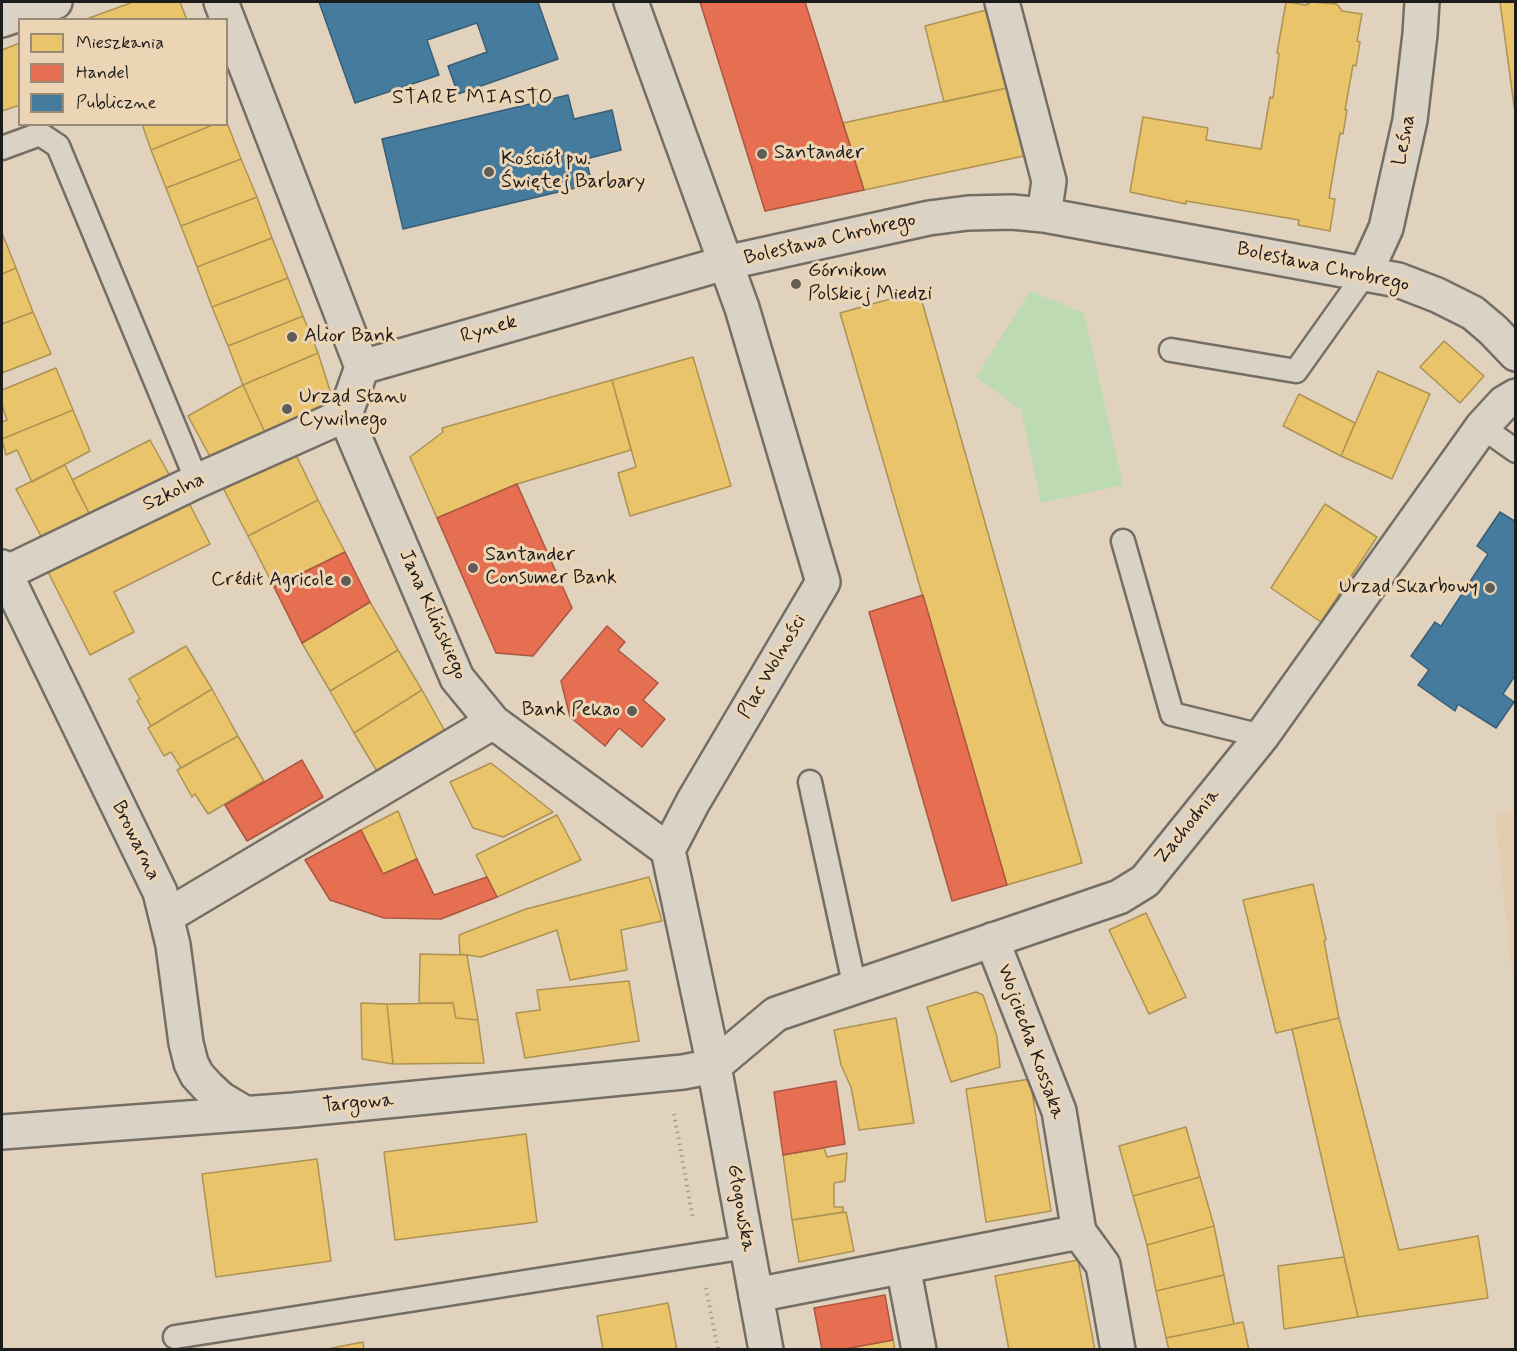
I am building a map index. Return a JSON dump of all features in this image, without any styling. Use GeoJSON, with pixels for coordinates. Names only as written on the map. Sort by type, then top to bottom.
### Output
{"type":"FeatureCollection","features":[{"type":"Feature","properties":{"kind":"street"},"geometry":{"type":"LineString","coordinates":[[2,20],[55,2]]}},
{"type":"Feature","properties":{"kind":"street"},"geometry":{"type":"LineString","coordinates":[[221,2],[227,18]]}},
{"type":"Feature","properties":{"kind":"street"},"geometry":{"type":"LineString","coordinates":[[631,2],[725,263]]}},
{"type":"Feature","properties":{"kind":"street"},"geometry":{"type":"LineString","coordinates":[[1002,2],[1049,181],[1044,215]]}},
{"type":"Feature","properties":{"kind":"street","name":"Leśna"},"geometry":{"type":"LineString","coordinates":[[1365,273],[1386,228],[1410,120],[1422,2]]}},
{"type":"Feature","properties":{"kind":"street"},"geometry":{"type":"LineString","coordinates":[[228,20],[362,366],[345,415]]}},
{"type":"Feature","properties":{"kind":"street","name":"Bolesława Chrobrego"},"geometry":{"type":"LineString","coordinates":[[725,263],[929,218],[968,213],[1012,212],[1044,215],[1398,280],[1437,295],[1473,313],[1493,330],[1515,354]]}},
{"type":"Feature","properties":{"kind":"street","name":"Rynek"},"geometry":{"type":"LineString","coordinates":[[362,366],[725,263]]}},
{"type":"Feature","properties":{"kind":"street","name":"Plac Wolności"},"geometry":{"type":"LineString","coordinates":[[668,850],[693,802],[823,582],[742,308],[725,263]]}},
{"type":"Feature","properties":{"kind":"street","name":"Zachodnia"},"geometry":{"type":"LineString","coordinates":[[714,1066],[776,1014],[1119,897],[1145,881],[1262,736],[1482,427],[1515,396]]}},
{"type":"Feature","properties":{"kind":"street","name":"Szkolna"},"geometry":{"type":"LineString","coordinates":[[3,571],[345,415]]}},
{"type":"Feature","properties":{"kind":"street","name":"Jana Kilińskiego"},"geometry":{"type":"LineString","coordinates":[[345,415],[457,678],[493,722],[668,850]]}},
{"type":"Feature","properties":{"kind":"street","name":"Browarna"},"geometry":{"type":"LineString","coordinates":[[3,571],[160,891],[175,956],[186,1042],[197,1075],[221,1099],[243,1113]]}},
{"type":"Feature","properties":{"kind":"street"},"geometry":{"type":"LineString","coordinates":[[167,916],[493,722]]}},
{"type":"Feature","properties":{"kind":"street"},"geometry":{"type":"LineString","coordinates":[[668,850],[714,1066]]}},
{"type":"Feature","properties":{"kind":"street","name":"Wojciecha Kossaka"},"geometry":{"type":"LineString","coordinates":[[992,940],[1059,1111],[1079,1232],[1103,1265],[1118,1350]]}},
{"type":"Feature","properties":{"kind":"street","name":"Targowa"},"geometry":{"type":"LineString","coordinates":[[2,1132],[294,1110],[640,1077],[714,1066]]}},
{"type":"Feature","properties":{"kind":"street","name":"Głogowska"},"geometry":{"type":"LineString","coordinates":[[714,1066],[766,1350]]}},
{"type":"Feature","properties":{"kind":"street"},"geometry":{"type":"LineString","coordinates":[[756,1295],[1079,1232]]}},
{"type":"Feature","properties":{"kind":"street"},"geometry":{"type":"LineString","coordinates":[[903,1266],[919,1350]]}},
{"type":"Feature","properties":{"kind":"lane"},"geometry":{"type":"LineString","coordinates":[[2,148],[40,134],[58,146],[197,481]]}},
{"type":"Feature","properties":{"kind":"lane"},"geometry":{"type":"LineString","coordinates":[[1171,350],[1296,371],[1365,273]]}},
{"type":"Feature","properties":{"kind":"lane"},"geometry":{"type":"LineString","coordinates":[[1482,427],[1515,451]]}},
{"type":"Feature","properties":{"kind":"lane"},"geometry":{"type":"LineString","coordinates":[[1123,541],[1172,714],[1262,736]]}},
{"type":"Feature","properties":{"kind":"lane"},"geometry":{"type":"LineString","coordinates":[[810,782],[855,988]]}},
{"type":"Feature","properties":{"kind":"lane"},"geometry":{"type":"LineString","coordinates":[[175,1337],[747,1247]]}},
{"type":"Feature","properties":{"kind":"path"},"geometry":{"type":"LineString","coordinates":[[640,1077],[645,1111],[674,1114],[718,1350]]}},
{"type":"Feature","properties":{"kind":"shaded area"},"geometry":{"type":"Polygon","coordinates":[[[1516,811],[1515,1001],[1495,814],[1516,811]]]}},
{"type":"Feature","properties":{"kind":"green space"},"geometry":{"type":"Polygon","coordinates":[[[1030,291],[1084,313],[1123,485],[1041,503],[1021,410],[976,377],[1030,291]]]}},
{"type":"Feature","properties":{"kind":"building: Mieszkania"},"geometry":{"type":"Polygon","coordinates":[[[133,2],[180,2],[186,18],[89,18],[133,2]]]}},
{"type":"Feature","properties":{"kind":"building: Mieszkania"},"geometry":{"type":"Polygon","coordinates":[[[1286,2],[1306,5],[1311,2],[1337,4],[1342,11],[1362,14],[1357,41],[1360,42],[1356,66],[1353,65],[1343,134],[1340,133],[1329,198],[1335,199],[1330,231],[1298,225],[1299,220],[1186,201],[1186,204],[1130,192],[1143,117],[1208,128],[1206,140],[1261,149],[1270,97],[1273,98],[1279,54],[1277,53],[1286,2]]]}},
{"type":"Feature","properties":{"kind":"building: Mieszkania"},"geometry":{"type":"Polygon","coordinates":[[[1500,2],[1516,2],[1516,120],[1500,2]]]}},
{"type":"Feature","properties":{"kind":"building: Mieszkania"},"geometry":{"type":"Polygon","coordinates":[[[986,10],[1007,88],[944,102],[925,26],[986,10]]]}},
{"type":"Feature","properties":{"kind":"building: Mieszkania"},"geometry":{"type":"Polygon","coordinates":[[[18,44],[18,106],[2,111],[2,50],[18,44]]]}},
{"type":"Feature","properties":{"kind":"building: Mieszkania"},"geometry":{"type":"Polygon","coordinates":[[[1007,88],[1024,156],[864,190],[843,123],[1007,88]]]}},
{"type":"Feature","properties":{"kind":"building: Mieszkania"},"geometry":{"type":"Polygon","coordinates":[[[228,125],[241,159],[166,188],[151,150],[210,126],[228,125]]]}},
{"type":"Feature","properties":{"kind":"building: Mieszkania"},"geometry":{"type":"Polygon","coordinates":[[[143,126],[210,126],[151,150],[143,126]]]}},
{"type":"Feature","properties":{"kind":"building: Mieszkania"},"geometry":{"type":"Polygon","coordinates":[[[241,159],[257,197],[181,226],[166,188],[241,159]]]}},
{"type":"Feature","properties":{"kind":"building: Mieszkania"},"geometry":{"type":"Polygon","coordinates":[[[257,197],[272,238],[197,267],[181,226],[257,197]]]}},
{"type":"Feature","properties":{"kind":"building: Mieszkania"},"geometry":{"type":"Polygon","coordinates":[[[2,233],[16,268],[2,274],[2,233]]]}},
{"type":"Feature","properties":{"kind":"building: Mieszkania"},"geometry":{"type":"Polygon","coordinates":[[[272,238],[288,278],[212,307],[197,267],[272,238]]]}},
{"type":"Feature","properties":{"kind":"building: Mieszkania"},"geometry":{"type":"Polygon","coordinates":[[[16,268],[33,312],[2,324],[2,274],[16,268]]]}},
{"type":"Feature","properties":{"kind":"building: Mieszkania"},"geometry":{"type":"Polygon","coordinates":[[[288,278],[303,316],[228,346],[212,307],[288,278]]]}},
{"type":"Feature","properties":{"kind":"building: Mieszkania"},"geometry":{"type":"Polygon","coordinates":[[[919,291],[1082,863],[1007,885],[840,313],[919,291]]]}},
{"type":"Feature","properties":{"kind":"building: Mieszkania"},"geometry":{"type":"Polygon","coordinates":[[[33,312],[51,354],[2,373],[2,324],[33,312]]]}},
{"type":"Feature","properties":{"kind":"building: Mieszkania"},"geometry":{"type":"Polygon","coordinates":[[[303,316],[318,353],[243,385],[228,346],[303,316]]]}},
{"type":"Feature","properties":{"kind":"building: Mieszkania"},"geometry":{"type":"Polygon","coordinates":[[[1444,341],[1484,376],[1460,403],[1420,367],[1444,341]]]}},
{"type":"Feature","properties":{"kind":"building: Mieszkania"},"geometry":{"type":"Polygon","coordinates":[[[318,353],[334,403],[268,439],[243,385],[318,353]]]}},
{"type":"Feature","properties":{"kind":"building: Mieszkania"},"geometry":{"type":"Polygon","coordinates":[[[693,357],[731,486],[630,516],[618,473],[636,467],[612,380],[693,357]]]}},
{"type":"Feature","properties":{"kind":"building: Mieszkania"},"geometry":{"type":"Polygon","coordinates":[[[56,368],[73,410],[2,439],[2,422],[7,420],[2,405],[2,390],[56,368]]]}},
{"type":"Feature","properties":{"kind":"building: Mieszkania"},"geometry":{"type":"Polygon","coordinates":[[[1378,371],[1430,394],[1392,479],[1341,456],[1378,371]]]}},
{"type":"Feature","properties":{"kind":"building: Mieszkania"},"geometry":{"type":"Polygon","coordinates":[[[612,380],[631,450],[517,484],[437,518],[410,457],[443,432],[442,428],[612,380]]]}},
{"type":"Feature","properties":{"kind":"building: Mieszkania"},"geometry":{"type":"Polygon","coordinates":[[[243,385],[268,439],[214,464],[188,416],[243,385]]]}},
{"type":"Feature","properties":{"kind":"building: Mieszkania"},"geometry":{"type":"Polygon","coordinates":[[[1299,394],[1355,423],[1341,456],[1283,426],[1299,394]]]}},
{"type":"Feature","properties":{"kind":"building: Mieszkania"},"geometry":{"type":"Polygon","coordinates":[[[73,410],[90,451],[32,482],[17,450],[6,455],[2,439],[73,410]]]}},
{"type":"Feature","properties":{"kind":"building: Mieszkania"},"geometry":{"type":"Polygon","coordinates":[[[150,440],[170,476],[91,517],[72,480],[150,440]]]}},
{"type":"Feature","properties":{"kind":"building: Mieszkania"},"geometry":{"type":"Polygon","coordinates":[[[294,451],[318,500],[248,536],[222,486],[294,451]]]}},
{"type":"Feature","properties":{"kind":"building: Mieszkania"},"geometry":{"type":"Polygon","coordinates":[[[65,465],[91,517],[44,542],[16,489],[65,465]]]}},
{"type":"Feature","properties":{"kind":"building: Mieszkania"},"geometry":{"type":"Polygon","coordinates":[[[186,497],[210,544],[114,592],[134,632],[90,655],[45,566],[186,497]]]}},
{"type":"Feature","properties":{"kind":"building: Mieszkania"},"geometry":{"type":"Polygon","coordinates":[[[318,500],[345,552],[274,587],[248,536],[318,500]]]}},
{"type":"Feature","properties":{"kind":"building: Mieszkania"},"geometry":{"type":"Polygon","coordinates":[[[1325,504],[1377,537],[1321,622],[1271,588],[1325,504]]]}},
{"type":"Feature","properties":{"kind":"building: Mieszkania"},"geometry":{"type":"Polygon","coordinates":[[[370,602],[398,650],[330,691],[302,643],[370,602]]]}},
{"type":"Feature","properties":{"kind":"building: Mieszkania"},"geometry":{"type":"Polygon","coordinates":[[[186,646],[212,689],[151,726],[137,701],[140,699],[129,679],[186,646]]]}},
{"type":"Feature","properties":{"kind":"building: Mieszkania"},"geometry":{"type":"Polygon","coordinates":[[[398,650],[422,690],[354,733],[330,691],[398,650]]]}},
{"type":"Feature","properties":{"kind":"building: Mieszkania"},"geometry":{"type":"Polygon","coordinates":[[[212,689],[238,736],[181,768],[171,752],[164,756],[148,728],[212,689]]]}},
{"type":"Feature","properties":{"kind":"building: Mieszkania"},"geometry":{"type":"Polygon","coordinates":[[[422,690],[446,733],[378,773],[354,733],[422,690]]]}},
{"type":"Feature","properties":{"kind":"building: Mieszkania"},"geometry":{"type":"Polygon","coordinates":[[[238,736],[264,781],[208,814],[195,794],[192,797],[177,770],[238,736]]]}},
{"type":"Feature","properties":{"kind":"building: Mieszkania"},"geometry":{"type":"Polygon","coordinates":[[[491,763],[553,812],[503,837],[473,828],[450,782],[491,763]]]}},
{"type":"Feature","properties":{"kind":"building: Mieszkania"},"geometry":{"type":"Polygon","coordinates":[[[398,811],[417,859],[383,874],[361,830],[398,811]]]}},
{"type":"Feature","properties":{"kind":"building: Mieszkania"},"geometry":{"type":"Polygon","coordinates":[[[557,815],[581,860],[497,897],[476,855],[557,815]]]}},
{"type":"Feature","properties":{"kind":"building: Mieszkania"},"geometry":{"type":"Polygon","coordinates":[[[649,877],[662,921],[621,930],[627,970],[570,980],[557,930],[481,957],[460,954],[459,935],[526,909],[649,877]]]}},
{"type":"Feature","properties":{"kind":"building: Mieszkania"},"geometry":{"type":"Polygon","coordinates":[[[1313,884],[1326,940],[1324,941],[1339,1018],[1276,1033],[1243,900],[1313,884]]]}},
{"type":"Feature","properties":{"kind":"building: Mieszkania"},"geometry":{"type":"Polygon","coordinates":[[[1146,913],[1186,997],[1149,1014],[1109,930],[1146,913]]]}},
{"type":"Feature","properties":{"kind":"building: Mieszkania"},"geometry":{"type":"Polygon","coordinates":[[[420,954],[467,955],[478,1020],[456,1018],[453,1003],[419,1003],[420,954]]]}},
{"type":"Feature","properties":{"kind":"building: Mieszkania"},"geometry":{"type":"Polygon","coordinates":[[[629,981],[639,1041],[525,1058],[516,1013],[540,1010],[537,990],[629,981]]]}},
{"type":"Feature","properties":{"kind":"building: Mieszkania"},"geometry":{"type":"Polygon","coordinates":[[[976,992],[983,995],[997,1037],[1000,1067],[951,1082],[927,1007],[976,992]]]}},
{"type":"Feature","properties":{"kind":"building: Mieszkania"},"geometry":{"type":"Polygon","coordinates":[[[361,1003],[387,1004],[393,1064],[362,1059],[361,1003]]]}},
{"type":"Feature","properties":{"kind":"building: Mieszkania"},"geometry":{"type":"Polygon","coordinates":[[[453,1003],[456,1018],[478,1020],[484,1063],[393,1064],[387,1004],[453,1003]]]}},
{"type":"Feature","properties":{"kind":"building: Mieszkania"},"geometry":{"type":"Polygon","coordinates":[[[896,1018],[914,1123],[859,1130],[851,1087],[841,1065],[834,1030],[896,1018]]]}},
{"type":"Feature","properties":{"kind":"building: Mieszkania"},"geometry":{"type":"Polygon","coordinates":[[[1339,1018],[1399,1250],[1478,1236],[1488,1298],[1358,1317],[1292,1029],[1339,1018]]]}},
{"type":"Feature","properties":{"kind":"building: Mieszkania"},"geometry":{"type":"Polygon","coordinates":[[[1030,1079],[1051,1211],[986,1222],[966,1089],[1030,1079]]]}},
{"type":"Feature","properties":{"kind":"building: Mieszkania"},"geometry":{"type":"Polygon","coordinates":[[[1186,1127],[1200,1177],[1133,1196],[1119,1146],[1186,1127]]]}},
{"type":"Feature","properties":{"kind":"building: Mieszkania"},"geometry":{"type":"Polygon","coordinates":[[[526,1134],[537,1222],[395,1240],[384,1152],[526,1134]]]}},
{"type":"Feature","properties":{"kind":"building: Mieszkania"},"geometry":{"type":"Polygon","coordinates":[[[824,1148],[827,1157],[847,1153],[845,1181],[834,1183],[834,1207],[843,1207],[843,1212],[792,1220],[783,1155],[824,1148]]]}},
{"type":"Feature","properties":{"kind":"building: Mieszkania"},"geometry":{"type":"Polygon","coordinates":[[[317,1159],[331,1261],[216,1277],[202,1174],[317,1159]]]}},
{"type":"Feature","properties":{"kind":"building: Mieszkania"},"geometry":{"type":"Polygon","coordinates":[[[1200,1177],[1214,1226],[1147,1245],[1133,1196],[1200,1177]]]}},
{"type":"Feature","properties":{"kind":"building: Mieszkania"},"geometry":{"type":"Polygon","coordinates":[[[846,1212],[854,1251],[799,1262],[792,1220],[846,1212]]]}},
{"type":"Feature","properties":{"kind":"building: Mieszkania"},"geometry":{"type":"Polygon","coordinates":[[[1214,1226],[1224,1275],[1156,1291],[1147,1245],[1214,1226]]]}},
{"type":"Feature","properties":{"kind":"building: Mieszkania"},"geometry":{"type":"Polygon","coordinates":[[[1344,1257],[1358,1317],[1284,1329],[1278,1266],[1344,1257]]]}},
{"type":"Feature","properties":{"kind":"building: Mieszkania"},"geometry":{"type":"Polygon","coordinates":[[[1078,1260],[1095,1350],[1009,1350],[995,1276],[1078,1260]]]}},
{"type":"Feature","properties":{"kind":"building: Mieszkania"},"geometry":{"type":"Polygon","coordinates":[[[1224,1275],[1234,1324],[1166,1338],[1156,1291],[1224,1275]]]}},
{"type":"Feature","properties":{"kind":"building: Mieszkania"},"geometry":{"type":"Polygon","coordinates":[[[668,1303],[677,1350],[603,1350],[597,1316],[668,1303]]]}},
{"type":"Feature","properties":{"kind":"building: Mieszkania"},"geometry":{"type":"Polygon","coordinates":[[[1243,1322],[1249,1350],[1169,1350],[1166,1338],[1243,1322]]]}},
{"type":"Feature","properties":{"kind":"building: Mieszkania"},"geometry":{"type":"Polygon","coordinates":[[[893,1340],[895,1350],[839,1350],[893,1340]]]}},
{"type":"Feature","properties":{"kind":"building: Mieszkania"},"geometry":{"type":"Polygon","coordinates":[[[363,1342],[364,1350],[322,1350],[363,1342]]]}},
{"type":"Feature","properties":{"kind":"building: Handel"},"geometry":{"type":"Polygon","coordinates":[[[700,2],[805,2],[864,190],[765,211],[700,2]]]}},
{"type":"Feature","properties":{"kind":"building: Handel"},"geometry":{"type":"Polygon","coordinates":[[[517,484],[572,608],[533,656],[496,653],[437,518],[517,484]]]}},
{"type":"Feature","properties":{"kind":"building: Handel"},"geometry":{"type":"Polygon","coordinates":[[[345,552],[370,602],[302,643],[274,587],[345,552]]]}},
{"type":"Feature","properties":{"kind":"building: Handel"},"geometry":{"type":"Polygon","coordinates":[[[923,595],[1007,885],[952,901],[869,612],[923,595]]]}},
{"type":"Feature","properties":{"kind":"building: Handel"},"geometry":{"type":"Polygon","coordinates":[[[607,626],[625,642],[618,650],[658,683],[643,700],[665,719],[642,747],[619,728],[605,746],[570,717],[561,681],[607,626]]]}},
{"type":"Feature","properties":{"kind":"building: Handel"},"geometry":{"type":"Polygon","coordinates":[[[302,760],[323,797],[247,841],[225,805],[302,760]]]}},
{"type":"Feature","properties":{"kind":"building: Handel"},"geometry":{"type":"Polygon","coordinates":[[[361,830],[383,874],[417,859],[434,895],[487,877],[497,897],[441,919],[384,918],[330,900],[305,860],[361,830]]]}},
{"type":"Feature","properties":{"kind":"building: Handel"},"geometry":{"type":"Polygon","coordinates":[[[836,1081],[845,1144],[783,1155],[774,1092],[836,1081]]]}},
{"type":"Feature","properties":{"kind":"building: Handel"},"geometry":{"type":"Polygon","coordinates":[[[885,1295],[893,1340],[839,1350],[822,1350],[814,1308],[885,1295]]]}},
{"type":"Feature","properties":{"kind":"building: Publiczne"},"geometry":{"type":"Polygon","coordinates":[[[319,2],[538,2],[558,59],[458,94],[448,66],[487,52],[477,23],[427,40],[439,75],[355,103],[319,2]]]}},
{"type":"Feature","properties":{"kind":"building: Publiczne","name":"Kościół pw. Świętej Barbary"},"geometry":{"type":"Polygon","coordinates":[[[568,95],[574,119],[612,110],[621,150],[586,159],[592,184],[403,229],[382,139],[568,95]]]}},
{"type":"Feature","properties":{"kind":"building: Publiczne","name":"Urząd Skarbowy"},"geometry":{"type":"Polygon","coordinates":[[[1500,512],[1516,522],[1516,674],[1503,694],[1514,702],[1496,728],[1458,704],[1455,711],[1418,685],[1429,670],[1411,656],[1435,622],[1441,626],[1488,554],[1477,546],[1500,512]]]}},
{"type":"Feature","properties":{"kind":"place","name":"Santander"},"geometry":{"type":"Point","coordinates":[762,154]}},
{"type":"Feature","properties":{"kind":"place","name":"Kościół pw. Świętej Barbary"},"geometry":{"type":"Point","coordinates":[489,172]}},
{"type":"Feature","properties":{"kind":"place","name":"Górnikom Polskiej Miedzi"},"geometry":{"type":"Point","coordinates":[796,284]}},
{"type":"Feature","properties":{"kind":"place","name":"Alior Bank"},"geometry":{"type":"Point","coordinates":[292,337]}},
{"type":"Feature","properties":{"kind":"place","name":"Urząd Stanu Cywilnego"},"geometry":{"type":"Point","coordinates":[287,409]}},
{"type":"Feature","properties":{"kind":"place","name":"Santander Consumer Bank"},"geometry":{"type":"Point","coordinates":[473,568]}},
{"type":"Feature","properties":{"kind":"place","name":"Crédit Agricole"},"geometry":{"type":"Point","coordinates":[346,581]}},
{"type":"Feature","properties":{"kind":"place","name":"Urząd Skarbowy"},"geometry":{"type":"Point","coordinates":[1490,588]}},
{"type":"Feature","properties":{"kind":"place","name":"Bank Pekao"},"geometry":{"type":"Point","coordinates":[632,711]}},
{"type":"Feature","properties":{"kind":"district","name":"STARE MIASTO"},"geometry":{"type":"Point","coordinates":[473,99]}}]}
